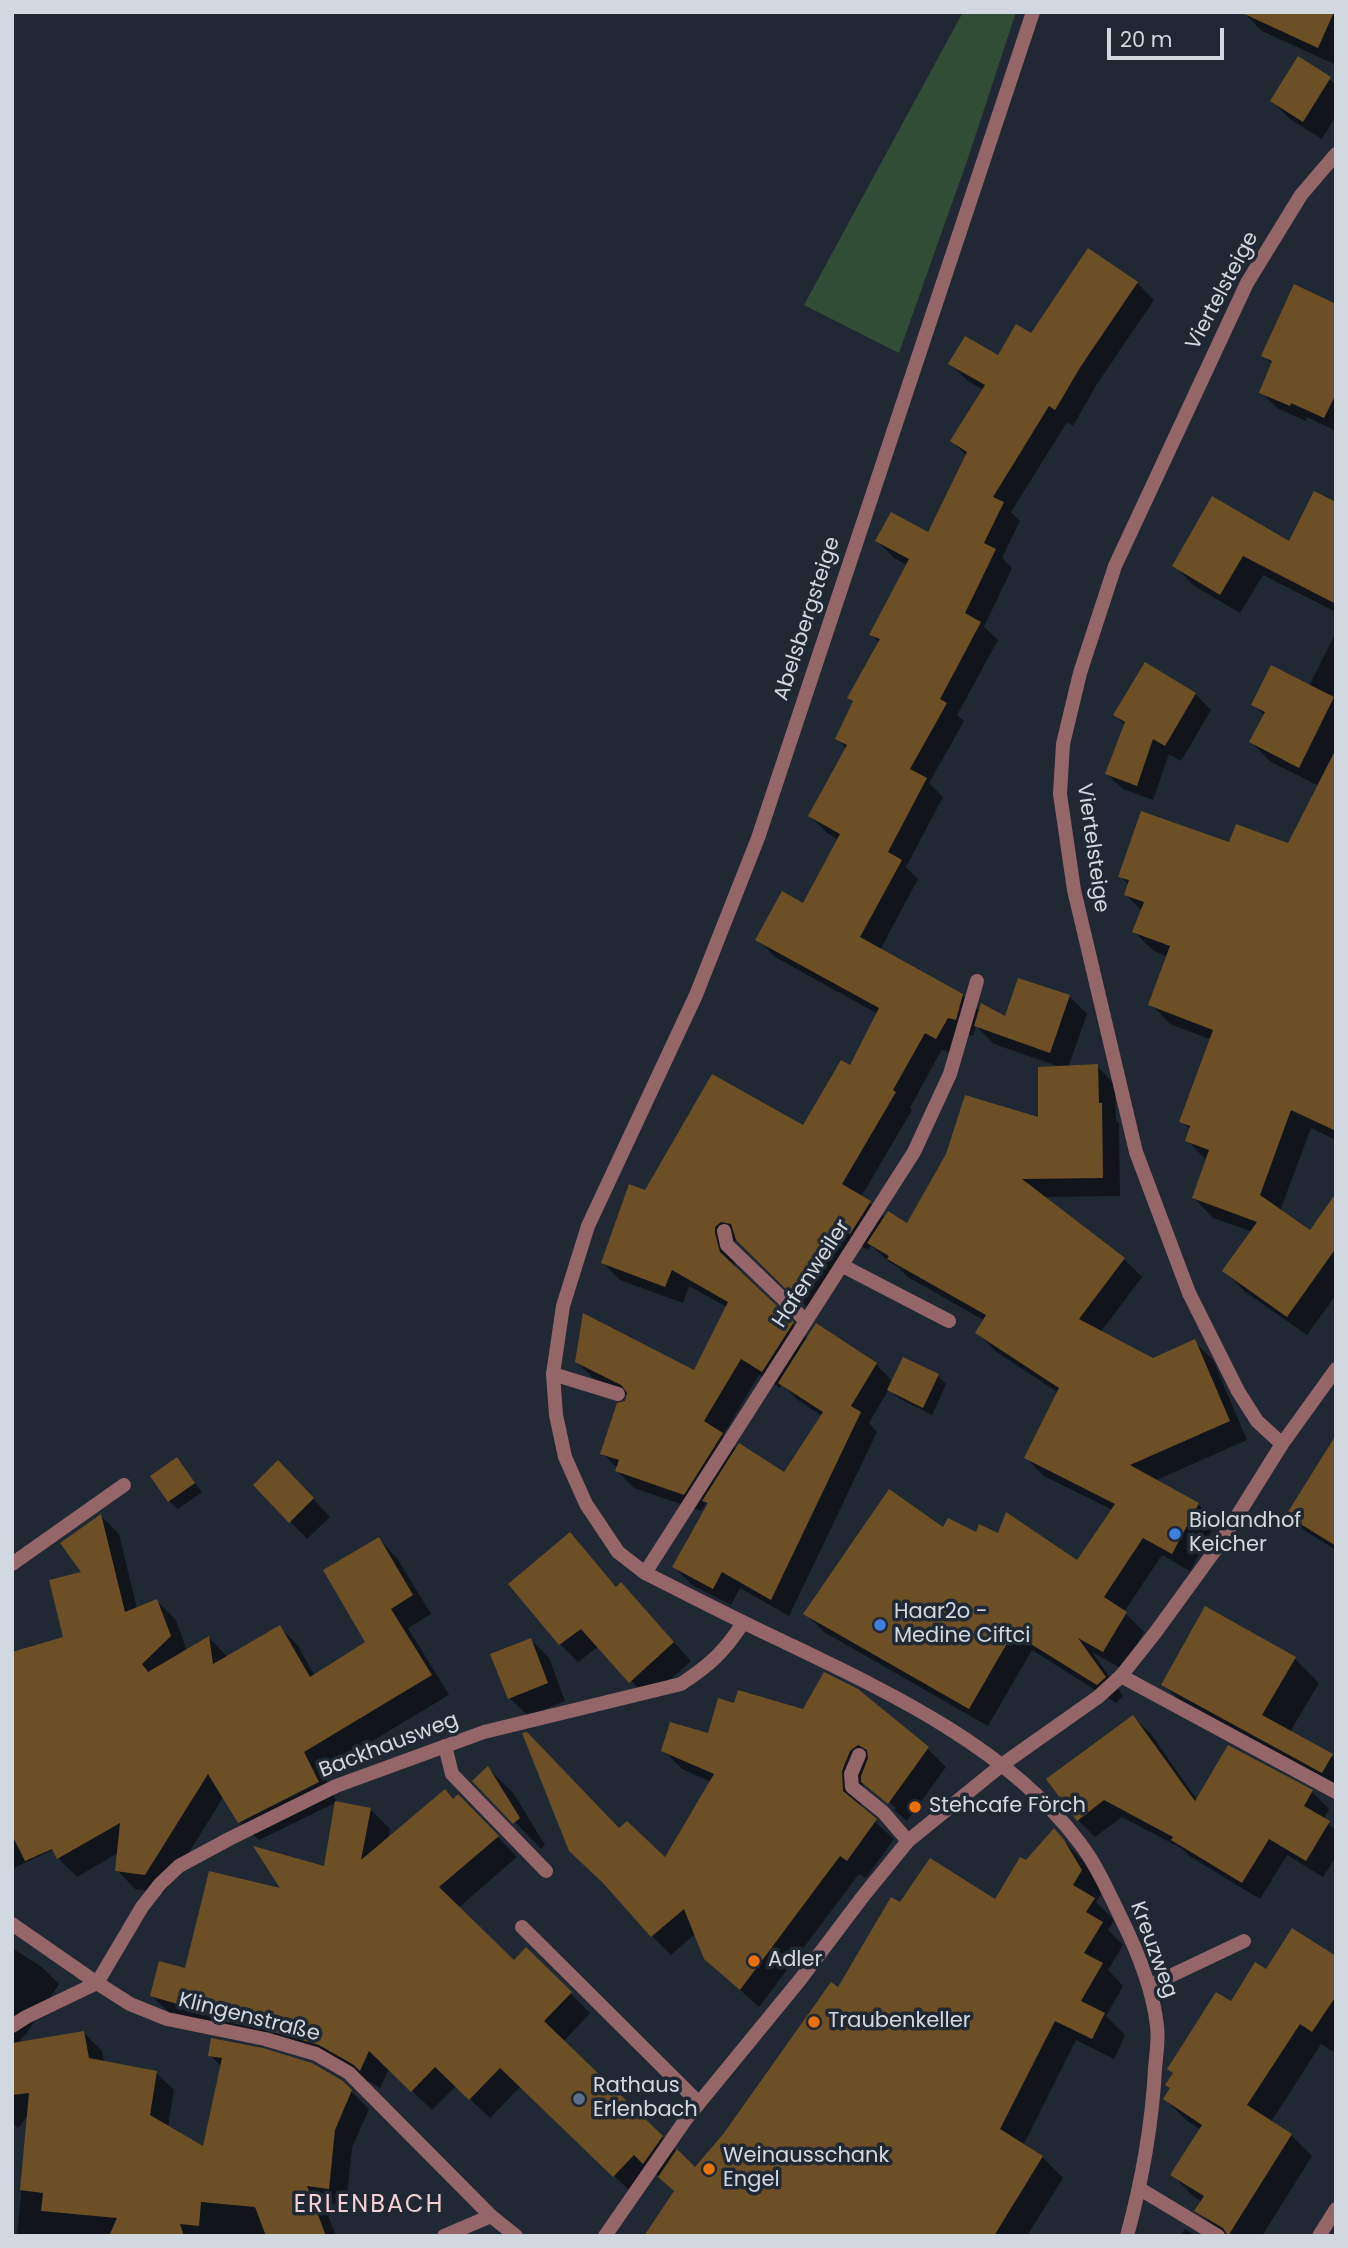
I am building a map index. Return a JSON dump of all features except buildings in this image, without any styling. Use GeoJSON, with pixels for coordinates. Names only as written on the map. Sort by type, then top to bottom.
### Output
{"type":"FeatureCollection","features":[{"type":"Feature","properties":{"kind":"street","name":"Abelsbergsteige"},"geometry":{"type":"LineString","coordinates":[[553,1374],[563,1306],[588,1226],[696,995],[758,838],[1033,12]]}},
{"type":"Feature","properties":{"kind":"street","name":"Viertelsteige"},"geometry":{"type":"LineString","coordinates":[[1282,1444],[1257,1421],[1238,1391],[1189,1293],[1136,1152],[1074,890],[1060,794],[1063,744],[1080,673],[1115,566],[1247,283],[1301,195],[1336,154]]}},
{"type":"Feature","properties":{"kind":"street","name":"Hafenweiler"},"geometry":{"type":"LineString","coordinates":[[645,1573],[914,1153],[950,1074],[977,981]]}},
{"type":"Feature","properties":{"kind":"street"},"geometry":{"type":"LineString","coordinates":[[724,1231],[727,1245],[806,1321]]}},
{"type":"Feature","properties":{"kind":"street"},"geometry":{"type":"LineString","coordinates":[[843,1266],[949,1321]]}},
{"type":"Feature","properties":{"kind":"street"},"geometry":{"type":"LineString","coordinates":[[605,2236],[699,2104],[908,1841],[1003,1764],[1098,1697],[1121,1676],[1219,1545],[1282,1444],[1336,1369]]}},
{"type":"Feature","properties":{"kind":"street"},"geometry":{"type":"LineString","coordinates":[[618,1394],[553,1374],[556,1415],[565,1457],[586,1504],[618,1552],[645,1573],[870,1684],[1003,1764]]}},
{"type":"Feature","properties":{"kind":"street"},"geometry":{"type":"LineString","coordinates":[[12,1564],[124,1485]]}},
{"type":"Feature","properties":{"kind":"street","name":"Backhausweg"},"geometry":{"type":"LineString","coordinates":[[97,1983],[142,1907],[178,1866],[336,1786],[445,1746],[484,1732],[681,1684],[707,1667],[728,1646],[743,1623]]}},
{"type":"Feature","properties":{"kind":"street"},"geometry":{"type":"LineString","coordinates":[[1121,1676],[1336,1792]]}},
{"type":"Feature","properties":{"kind":"street"},"geometry":{"type":"LineString","coordinates":[[445,1746],[452,1774],[546,1871]]}},
{"type":"Feature","properties":{"kind":"street"},"geometry":{"type":"LineString","coordinates":[[859,1755],[851,1774],[852,1787],[883,1812],[908,1841]]}},
{"type":"Feature","properties":{"kind":"street","name":"Kreuzweg"},"geometry":{"type":"LineString","coordinates":[[1003,1764],[1079,1841],[1098,1871],[1128,1933],[1149,1986],[1158,2028],[1153,2102],[1140,2189],[1127,2236]]}},
{"type":"Feature","properties":{"kind":"street","name":"Klingenstraße"},"geometry":{"type":"LineString","coordinates":[[12,1924],[130,2004],[167,2019],[265,2039],[316,2054],[348,2073],[491,2216],[516,2236]]}},
{"type":"Feature","properties":{"kind":"street"},"geometry":{"type":"LineString","coordinates":[[522,1927],[699,2104]]}},
{"type":"Feature","properties":{"kind":"street"},"geometry":{"type":"LineString","coordinates":[[1149,1986],[1244,1941]]}},
{"type":"Feature","properties":{"kind":"street"},"geometry":{"type":"LineString","coordinates":[[12,2026],[97,1983]]}},
{"type":"Feature","properties":{"kind":"street"},"geometry":{"type":"LineString","coordinates":[[1140,2189],[1218,2236]]}},
{"type":"Feature","properties":{"kind":"street"},"geometry":{"type":"LineString","coordinates":[[1319,2236],[1336,2209]]}},
{"type":"Feature","properties":{"kind":"street"},"geometry":{"type":"LineString","coordinates":[[444,2236],[491,2216]]}},
{"type":"Feature","properties":{"kind":"green space"},"geometry":{"type":"Polygon","coordinates":[[[963,12],[1016,12],[899,353],[804,305],[963,12]]]}},
{"type":"Feature","properties":{"kind":"place","name":"Biolandhof Keicher"},"geometry":{"type":"Point","coordinates":[1175,1534]}},
{"type":"Feature","properties":{"kind":"place","name":"Haar2o - Medine Ciftci"},"geometry":{"type":"Point","coordinates":[880,1625]}},
{"type":"Feature","properties":{"kind":"place","name":"Stehcafe Förch"},"geometry":{"type":"Point","coordinates":[915,1807]}},
{"type":"Feature","properties":{"kind":"place","name":"Adler"},"geometry":{"type":"Point","coordinates":[754,1961]}},
{"type":"Feature","properties":{"kind":"place","name":"Traubenkeller"},"geometry":{"type":"Point","coordinates":[814,2022]}},
{"type":"Feature","properties":{"kind":"place","name":"Rathaus Erlenbach"},"geometry":{"type":"Point","coordinates":[579,2099]}},
{"type":"Feature","properties":{"kind":"place","name":"Weinausschank Engel"},"geometry":{"type":"Point","coordinates":[709,2169]}},
{"type":"Feature","properties":{"kind":"district","name":"ERLENBACH"},"geometry":{"type":"Point","coordinates":[369,2206]}}]}
